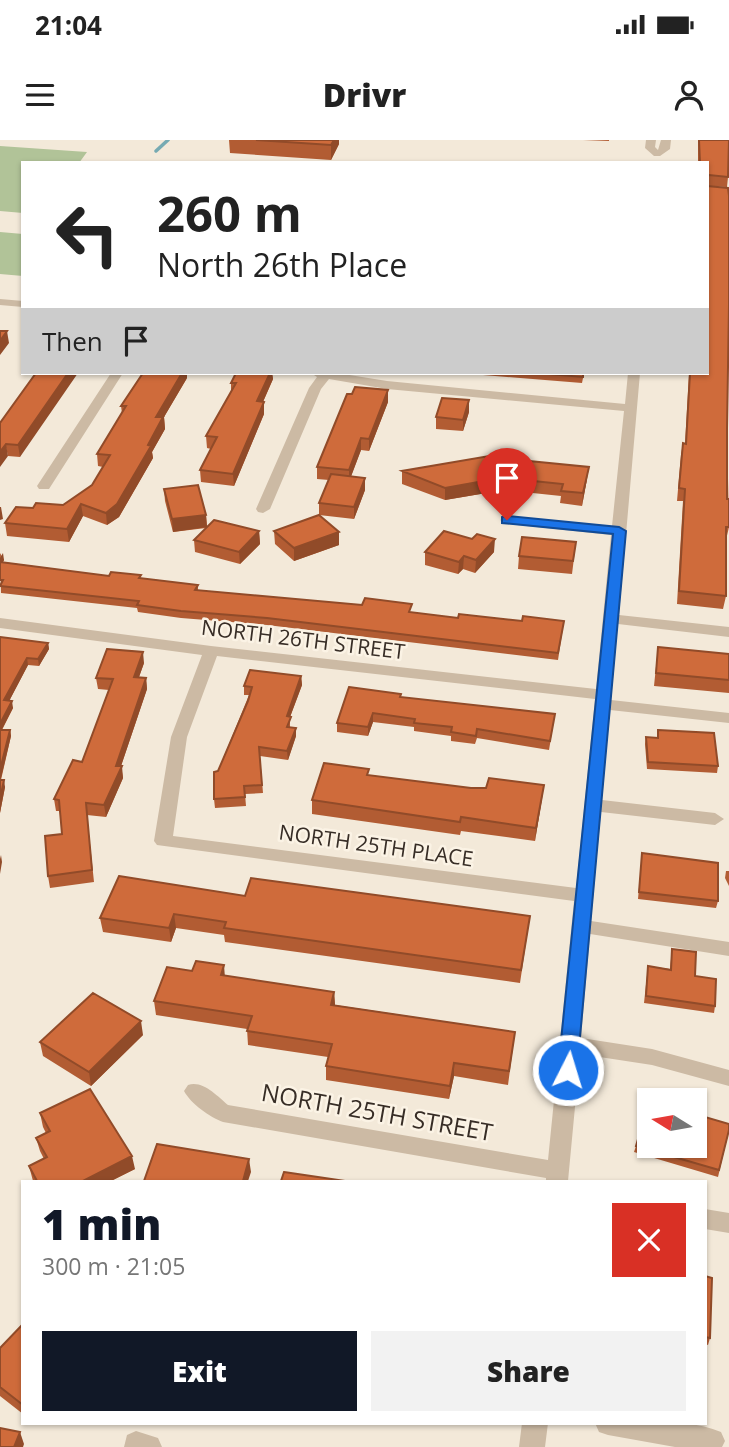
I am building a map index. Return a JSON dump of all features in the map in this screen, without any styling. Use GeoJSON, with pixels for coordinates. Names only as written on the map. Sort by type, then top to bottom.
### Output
{"type":"FeatureCollection","features":[{"type":"Feature","properties":{"kind":"street"},"geometry":{"type":"LineString","coordinates":[[650,140],[650,148],[656,159],[665,149],[666,140]]}},
{"type":"Feature","properties":{"kind":"street"},"geometry":{"type":"LineString","coordinates":[[0,302],[21,304]]}},
{"type":"Feature","properties":{"kind":"street"},"geometry":{"type":"LineString","coordinates":[[44,486],[116,375]]}},
{"type":"Feature","properties":{"kind":"street"},"geometry":{"type":"LineString","coordinates":[[262,509],[321,375]]}},
{"type":"Feature","properties":{"kind":"street"},"geometry":{"type":"LineString","coordinates":[[327,375],[397,387],[632,408]]}},
{"type":"Feature","properties":{"kind":"street"},"geometry":{"type":"LineString","coordinates":[[558,1176],[634,375]]}},
{"type":"Feature","properties":{"kind":"street"},"geometry":{"type":"LineString","coordinates":[[507,520],[619,531]]}},
{"type":"Feature","properties":{"kind":"street"},"geometry":{"type":"LineString","coordinates":[[610,619],[729,632]]}},
{"type":"Feature","properties":{"kind":"street","name":"NORTH 26TH STREET"},"geometry":{"type":"LineString","coordinates":[[0,623],[729,718]]}},
{"type":"Feature","properties":{"kind":"street","name":"NORTH 25TH PLACE"},"geometry":{"type":"LineString","coordinates":[[211,651],[179,737],[163,841],[584,896]]}},
{"type":"Feature","properties":{"kind":"street"},"geometry":{"type":"LineString","coordinates":[[593,805],[715,819]]}},
{"type":"Feature","properties":{"kind":"street"},"geometry":{"type":"LineString","coordinates":[[581,926],[729,949]]}},
{"type":"Feature","properties":{"kind":"street"},"geometry":{"type":"LineString","coordinates":[[570,1044],[652,1056],[729,1078]]}},
{"type":"Feature","properties":{"kind":"street","name":"NORTH 25TH STREET"},"geometry":{"type":"LineString","coordinates":[[195,1091],[223,1113],[558,1176]]}},
{"type":"Feature","properties":{"kind":"street"},"geometry":{"type":"LineString","coordinates":[[707,1219],[729,1223]]}},
{"type":"Feature","properties":{"kind":"street"},"geometry":{"type":"LineString","coordinates":[[533,1447],[535,1425]]}},
{"type":"Feature","properties":{"kind":"street"},"geometry":{"type":"LineString","coordinates":[[620,1425],[712,1441]]}},
{"type":"Feature","properties":{"kind":"green space"},"geometry":{"type":"Polygon","coordinates":[[[0,146],[87,152],[80,161],[21,161],[21,213],[0,211],[0,146]]]}},
{"type":"Feature","properties":{"kind":"green space"},"geometry":{"type":"Polygon","coordinates":[[[0,232],[21,234],[21,276],[0,274],[0,232]]]}},
{"type":"Feature","properties":{"kind":"building"},"geometry":{"type":"Polygon","coordinates":[[[256,140],[334,140],[331,145],[256,140]]]}},
{"type":"Feature","properties":{"kind":"building"},"geometry":{"type":"Polygon","coordinates":[[[699,140],[729,140],[728,177],[709,175],[709,161],[700,161],[699,140]]]}},
{"type":"Feature","properties":{"kind":"building"},"geometry":{"type":"Polygon","coordinates":[[[709,186],[728,188],[729,527],[726,527],[726,596],[679,591],[685,489],[679,488],[683,443],[686,444],[690,375],[709,375],[709,186]]]}},
{"type":"Feature","properties":{"kind":"building"},"geometry":{"type":"Polygon","coordinates":[[[0,331],[7,331],[0,341],[0,331]]]}},
{"type":"Feature","properties":{"kind":"building"},"geometry":{"type":"Polygon","coordinates":[[[35,375],[67,375],[18,445],[6,444],[0,452],[0,423],[35,375]]]}},
{"type":"Feature","properties":{"kind":"building"},"geometry":{"type":"Polygon","coordinates":[[[142,375],[181,375],[156,417],[163,417],[148,445],[151,446],[117,504],[106,513],[81,504],[67,529],[5,523],[16,507],[33,508],[36,503],[63,505],[92,485],[110,455],[97,454],[126,406],[121,406],[142,375]]]}},
{"type":"Feature","properties":{"kind":"building"},"geometry":{"type":"Polygon","coordinates":[[[235,375],[269,375],[257,401],[264,402],[233,474],[200,470],[217,437],[206,436],[236,383],[231,383],[235,375]]]}},
{"type":"Feature","properties":{"kind":"building"},"geometry":{"type":"Polygon","coordinates":[[[355,387],[388,390],[369,439],[361,438],[349,470],[317,467],[347,394],[352,394],[355,387]]]}},
{"type":"Feature","properties":{"kind":"building"},"geometry":{"type":"Polygon","coordinates":[[[442,398],[469,400],[463,420],[436,417],[442,398]]]}},
{"type":"Feature","properties":{"kind":"building"},"geometry":{"type":"Polygon","coordinates":[[[495,455],[511,476],[445,488],[402,471],[495,455]]]}},
{"type":"Feature","properties":{"kind":"building"},"geometry":{"type":"Polygon","coordinates":[[[529,461],[589,467],[583,493],[561,491],[563,484],[524,480],[529,461]]]}},
{"type":"Feature","properties":{"kind":"building"},"geometry":{"type":"Polygon","coordinates":[[[331,474],[365,478],[354,507],[319,503],[331,474]]]}},
{"type":"Feature","properties":{"kind":"building"},"geometry":{"type":"Polygon","coordinates":[[[198,485],[206,515],[172,519],[164,489],[198,485]]]}},
{"type":"Feature","properties":{"kind":"building"},"geometry":{"type":"Polygon","coordinates":[[[319,515],[339,532],[294,548],[274,531],[319,515]]]}},
{"type":"Feature","properties":{"kind":"building"},"geometry":{"type":"Polygon","coordinates":[[[214,520],[259,531],[239,552],[194,540],[214,520]]]}},
{"type":"Feature","properties":{"kind":"building"},"geometry":{"type":"Polygon","coordinates":[[[444,531],[472,539],[477,534],[495,539],[476,560],[464,556],[459,562],[425,552],[444,531]]]}},
{"type":"Feature","properties":{"kind":"building"},"geometry":{"type":"Polygon","coordinates":[[[522,537],[576,542],[573,561],[519,556],[522,537]]]}},
{"type":"Feature","properties":{"kind":"building"},"geometry":{"type":"Polygon","coordinates":[[[0,562],[109,576],[111,572],[141,575],[139,578],[198,585],[195,590],[362,605],[365,598],[412,604],[409,612],[458,618],[459,614],[522,621],[523,616],[564,621],[558,653],[267,618],[181,611],[137,605],[139,601],[0,586],[3,580],[0,580],[0,562]]]}},
{"type":"Feature","properties":{"kind":"building"},"geometry":{"type":"Polygon","coordinates":[[[0,637],[48,643],[38,659],[27,658],[4,700],[12,701],[0,724],[0,637]]]}},
{"type":"Feature","properties":{"kind":"building"},"geometry":{"type":"Polygon","coordinates":[[[658,647],[729,654],[729,680],[656,673],[658,647]]]}},
{"type":"Feature","properties":{"kind":"building"},"geometry":{"type":"Polygon","coordinates":[[[107,649],[143,652],[134,677],[146,678],[116,766],[122,766],[104,805],[86,803],[92,870],[48,876],[45,836],[62,834],[59,800],[54,799],[73,760],[82,762],[113,679],[96,678],[107,649]]]}},
{"type":"Feature","properties":{"kind":"building"},"geometry":{"type":"Polygon","coordinates":[[[250,670],[301,676],[287,716],[291,717],[287,727],[296,728],[287,751],[259,747],[262,785],[244,786],[245,797],[214,799],[214,772],[218,771],[248,701],[252,687],[244,686],[250,670]]]}},
{"type":"Feature","properties":{"kind":"building"},"geometry":{"type":"Polygon","coordinates":[[[349,687],[401,694],[400,697],[555,714],[550,741],[477,729],[476,736],[451,732],[452,727],[414,723],[415,719],[373,713],[368,727],[337,723],[349,687]]]}},
{"type":"Feature","properties":{"kind":"building"},"geometry":{"type":"Polygon","coordinates":[[[0,730],[10,730],[0,770],[0,730]]]}},
{"type":"Feature","properties":{"kind":"building"},"geometry":{"type":"Polygon","coordinates":[[[658,730],[714,733],[718,766],[648,762],[646,737],[658,738],[658,730]]]}},
{"type":"Feature","properties":{"kind":"building"},"geometry":{"type":"Polygon","coordinates":[[[324,763],[369,769],[367,775],[471,788],[486,788],[489,778],[544,785],[536,828],[461,817],[460,822],[312,800],[324,763]]]}},
{"type":"Feature","properties":{"kind":"building"},"geometry":{"type":"Polygon","coordinates":[[[0,780],[4,780],[0,799],[0,780]]]}},
{"type":"Feature","properties":{"kind":"building"},"geometry":{"type":"Polygon","coordinates":[[[642,853],[718,863],[718,901],[639,892],[642,853]]]}},
{"type":"Feature","properties":{"kind":"building"},"geometry":{"type":"Polygon","coordinates":[[[119,876],[245,896],[251,878],[530,916],[521,970],[224,928],[226,922],[174,914],[169,928],[100,918],[119,876]]]}},
{"type":"Feature","properties":{"kind":"building"},"geometry":{"type":"Polygon","coordinates":[[[672,949],[696,952],[695,976],[716,979],[715,1006],[646,996],[648,966],[671,970],[672,949]]]}},
{"type":"Feature","properties":{"kind":"building"},"geometry":{"type":"Polygon","coordinates":[[[196,961],[224,965],[221,975],[334,992],[331,1005],[515,1032],[509,1071],[454,1063],[450,1086],[326,1066],[332,1044],[247,1031],[252,1016],[154,1001],[167,967],[192,971],[196,961]]]}},
{"type":"Feature","properties":{"kind":"building"},"geometry":{"type":"Polygon","coordinates":[[[93,993],[141,1021],[89,1072],[40,1042],[93,993]]]}},
{"type":"Feature","properties":{"kind":"building"},"geometry":{"type":"Polygon","coordinates":[[[90,1089],[132,1156],[85,1180],[36,1180],[29,1166],[47,1157],[36,1138],[50,1131],[40,1113],[90,1089]]]}},
{"type":"Feature","properties":{"kind":"building"},"geometry":{"type":"Polygon","coordinates":[[[707,1118],[729,1124],[719,1170],[678,1158],[707,1158],[707,1118]]]}},
{"type":"Feature","properties":{"kind":"building"},"geometry":{"type":"Polygon","coordinates":[[[157,1144],[249,1159],[243,1180],[144,1180],[157,1144]]]}},
{"type":"Feature","properties":{"kind":"building"},"geometry":{"type":"Polygon","coordinates":[[[284,1172],[338,1180],[281,1180],[284,1172]]]}},
{"type":"Feature","properties":{"kind":"building"},"geometry":{"type":"Polygon","coordinates":[[[707,1277],[712,1278],[710,1338],[707,1337],[707,1277]]]}},
{"type":"Feature","properties":{"kind":"building"},"geometry":{"type":"Polygon","coordinates":[[[21,1326],[21,1403],[0,1387],[0,1348],[21,1326]]]}},
{"type":"Feature","properties":{"kind":"building"},"geometry":{"type":"Polygon","coordinates":[[[0,1428],[20,1432],[14,1447],[0,1447],[0,1428]]]}},
{"type":"Feature","properties":{"kind":"waterway"},"geometry":{"type":"LineString","coordinates":[[156,151],[168,140]]}},
{"type":"Feature","properties":{"kind":"route"},"geometry":{"type":"LineString","coordinates":[[507,520],[619,531],[568,1070]]}}]}
